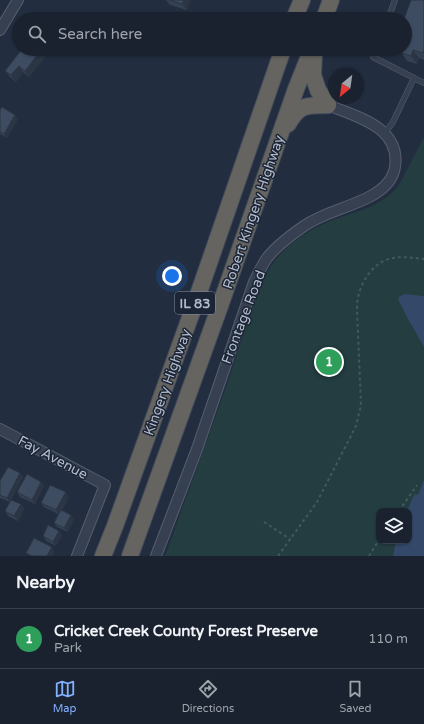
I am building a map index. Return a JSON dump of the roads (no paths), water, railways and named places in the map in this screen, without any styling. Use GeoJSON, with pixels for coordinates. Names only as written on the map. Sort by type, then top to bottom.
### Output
{"type":"FeatureCollection","features":[{"type":"Feature","properties":{"kind":"highway"},"geometry":{"type":"LineString","coordinates":[[297,12],[302,0]]}},
{"type":"Feature","properties":{"kind":"highway"},"geometry":{"type":"LineString","coordinates":[[327,12],[331,0]]}},
{"type":"Feature","properties":{"kind":"highway","name":"Kingery Highway"},"geometry":{"type":"LineString","coordinates":[[103,556],[197,298],[281,56]]}},
{"type":"Feature","properties":{"kind":"highway","name":"Robert Kingery Highway"},"geometry":{"type":"LineString","coordinates":[[130,556],[296,89],[310,56]]}},
{"type":"Feature","properties":{"kind":"highway"},"geometry":{"type":"LineString","coordinates":[[275,149],[297,111],[304,107],[328,105],[318,90],[313,74],[313,56]]}},
{"type":"Feature","properties":{"kind":"street"},"geometry":{"type":"LineString","coordinates":[[0,30],[18,0]]}},
{"type":"Feature","properties":{"kind":"street","name":"Frontage Road"},"geometry":{"type":"LineString","coordinates":[[156,556],[197,449],[254,282],[266,259],[305,225],[372,196],[382,189],[391,179],[395,170],[395,150],[392,142],[385,133],[377,126],[366,120],[328,105]]}},
{"type":"Feature","properties":{"kind":"street","name":"Fay Avenue"},"geometry":{"type":"LineString","coordinates":[[0,429],[105,484],[77,556]]}},
{"type":"Feature","properties":{"kind":"lane"},"geometry":{"type":"LineString","coordinates":[[391,12],[395,0]]}},
{"type":"Feature","properties":{"kind":"lane"},"geometry":{"type":"LineString","coordinates":[[374,56],[373,58],[424,83]]}},
{"type":"Feature","properties":{"kind":"lane"},"geometry":{"type":"LineString","coordinates":[[385,133],[393,122],[414,78]]}},
{"type":"Feature","properties":{"kind":"water"},"geometry":{"type":"Polygon","coordinates":[[[405,294],[424,296],[424,347],[398,299],[400,296],[405,294]]]}},
{"type":"Feature","properties":{"kind":"water"},"geometry":{"type":"Polygon","coordinates":[[[424,480],[424,556],[393,556],[395,544],[412,544],[412,508],[408,508],[415,494],[418,495],[424,480]]]}},
{"type":"Feature","properties":{"kind":"place","name":"Cricket Creek County Forest Preserve"},"geometry":{"type":"Point","coordinates":[329,362]}}]}
